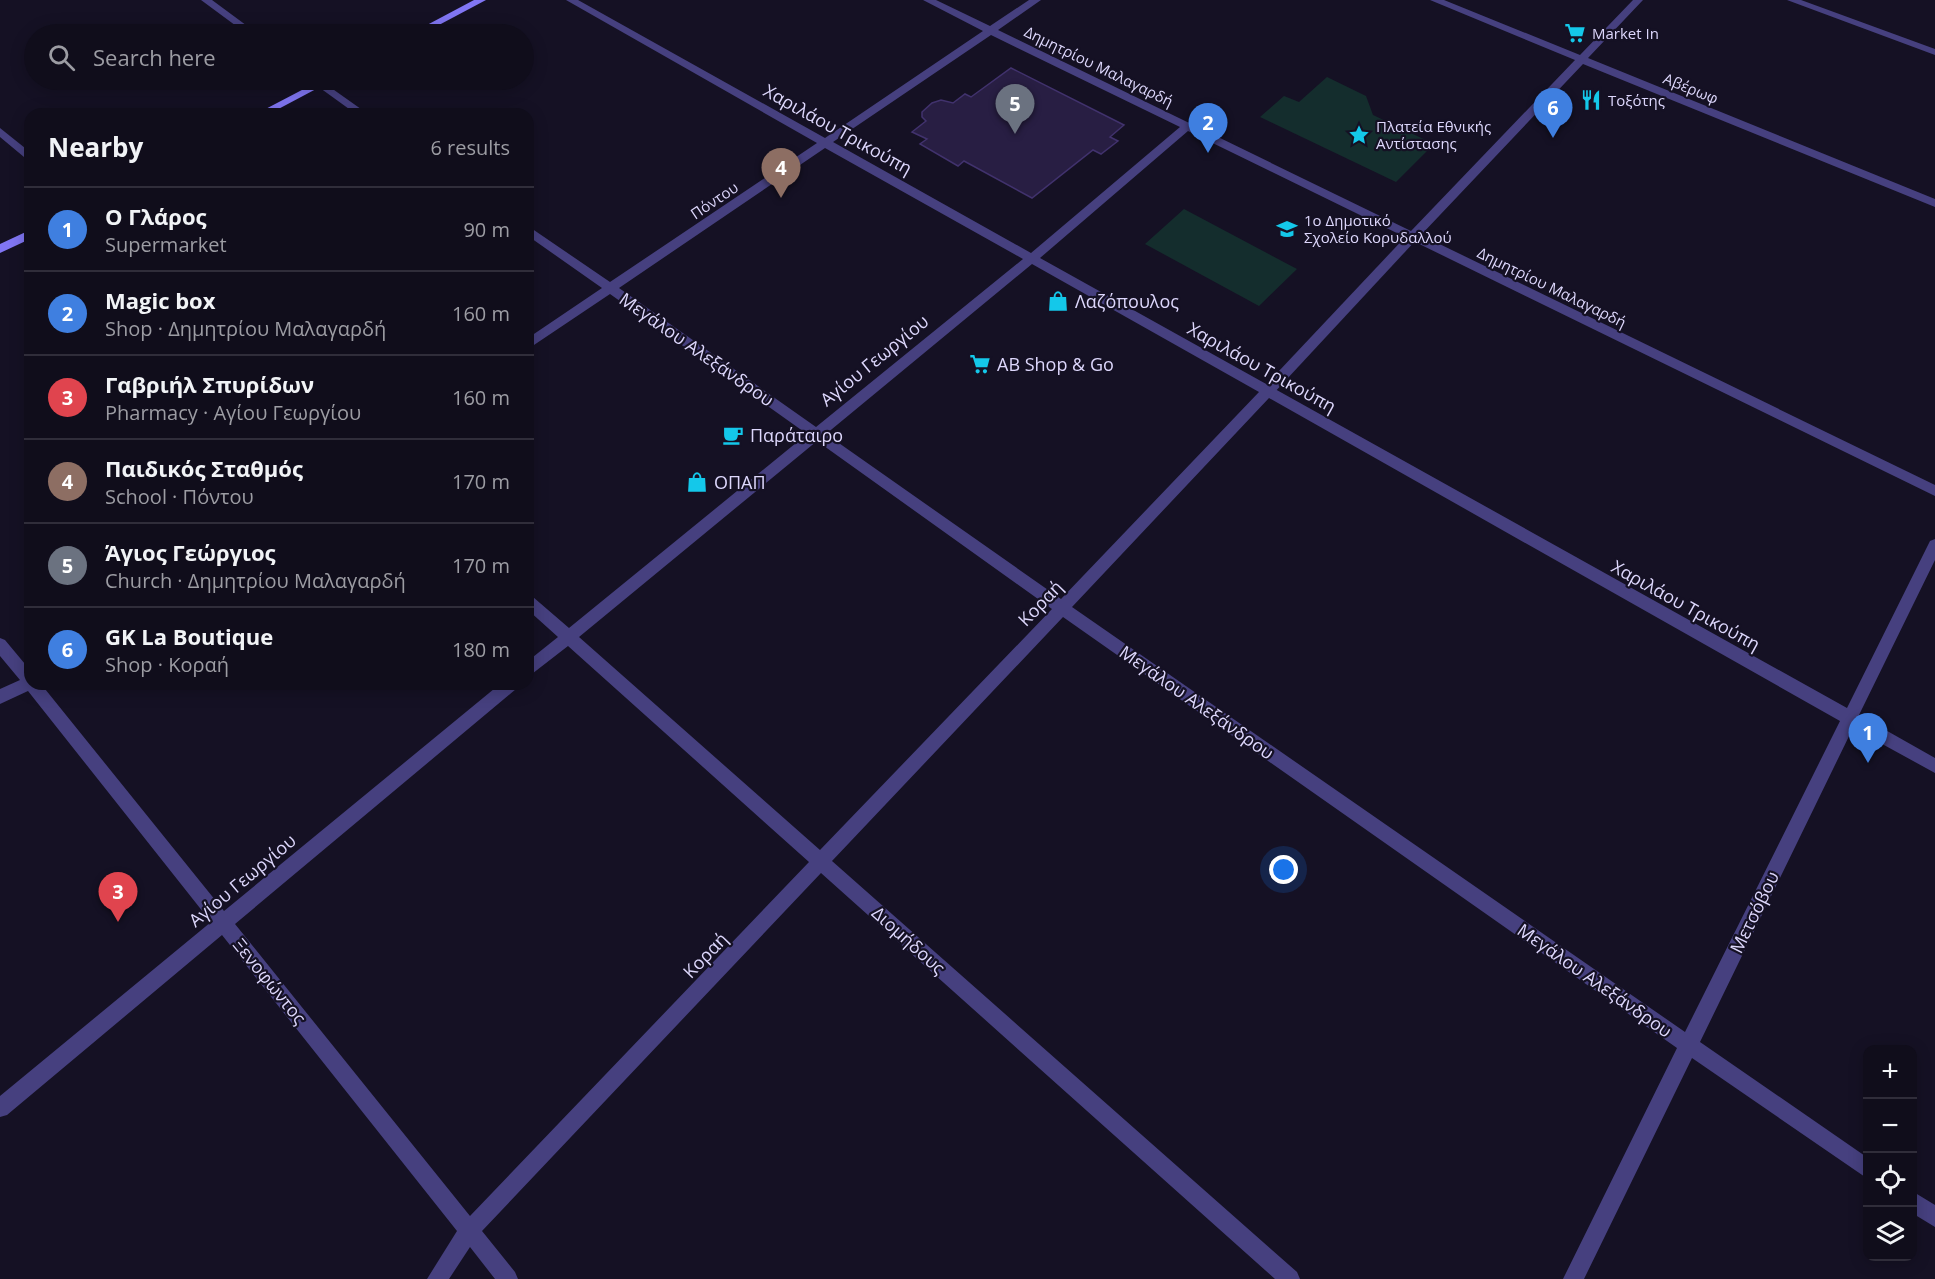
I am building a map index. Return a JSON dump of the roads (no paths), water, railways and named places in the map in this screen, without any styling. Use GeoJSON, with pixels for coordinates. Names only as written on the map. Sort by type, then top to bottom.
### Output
{"type":"FeatureCollection","features":[{"type":"Feature","properties":{"kind":"main road"},"geometry":{"type":"LineString","coordinates":[[434,24],[481,0]]}},
{"type":"Feature","properties":{"kind":"main road"},"geometry":{"type":"LineString","coordinates":[[272,108],[305,90]]}},
{"type":"Feature","properties":{"kind":"main road"},"geometry":{"type":"LineString","coordinates":[[0,249],[24,237]]}},
{"type":"Feature","properties":{"kind":"street"},"geometry":{"type":"LineString","coordinates":[[206,0],[239,24]]}},
{"type":"Feature","properties":{"kind":"street","name":"Χαριλάου Τρικούπη"},"geometry":{"type":"LineString","coordinates":[[571,0],[1935,766]]}},
{"type":"Feature","properties":{"kind":"street","name":"Δημητρίου Μαλαγαρδή"},"geometry":{"type":"LineString","coordinates":[[928,0],[1935,491]]}},
{"type":"Feature","properties":{"kind":"street","name":"Πόντου"},"geometry":{"type":"LineString","coordinates":[[534,340],[1036,0]]}},
{"type":"Feature","properties":{"kind":"street","name":"Αβέρωφ"},"geometry":{"type":"LineString","coordinates":[[1435,0],[1935,203]]}},
{"type":"Feature","properties":{"kind":"street","name":"Κοραή"},"geometry":{"type":"LineString","coordinates":[[437,1279],[469,1231],[1638,0]]}},
{"type":"Feature","properties":{"kind":"street"},"geometry":{"type":"LineString","coordinates":[[1791,0],[1935,52]]}},
{"type":"Feature","properties":{"kind":"street"},"geometry":{"type":"LineString","coordinates":[[332,90],[355,108]]}},
{"type":"Feature","properties":{"kind":"street","name":"Αγίου Γεωργίου"},"geometry":{"type":"LineString","coordinates":[[534,665],[1032,258],[1188,126]]}},
{"type":"Feature","properties":{"kind":"street"},"geometry":{"type":"LineString","coordinates":[[0,131],[24,153]]}},
{"type":"Feature","properties":{"kind":"street","name":"Μεγάλου Αλεξάνδρου"},"geometry":{"type":"LineString","coordinates":[[534,234],[1062,608],[1863,1167]]}},
{"type":"Feature","properties":{"kind":"street","name":"Μετσόβου"},"geometry":{"type":"LineString","coordinates":[[1573,1279],[1935,545]]}},
{"type":"Feature","properties":{"kind":"street","name":"Διομήδους"},"geometry":{"type":"LineString","coordinates":[[534,606],[1290,1279]]}},
{"type":"Feature","properties":{"kind":"street","name":"Ξενοφώντος"},"geometry":{"type":"LineString","coordinates":[[0,645],[24,674]]}},
{"type":"Feature","properties":{"kind":"street"},"geometry":{"type":"LineString","coordinates":[[0,698],[24,686]]}},
{"type":"Feature","properties":{"kind":"street","name":"Ξενοφώντος"},"geometry":{"type":"LineString","coordinates":[[37,690],[508,1279]]}},
{"type":"Feature","properties":{"kind":"street","name":"Αγίου Γεωργίου"},"geometry":{"type":"LineString","coordinates":[[0,1108],[503,690]]}},
{"type":"Feature","properties":{"kind":"street"},"geometry":{"type":"LineString","coordinates":[[1917,1204],[1935,1217]]}},
{"type":"Feature","properties":{"kind":"place","name":"Market In"},"geometry":{"type":"Point","coordinates":[1575,33]}},
{"type":"Feature","properties":{"kind":"place","name":"Τοξότης"},"geometry":{"type":"Point","coordinates":[1591,100]}},
{"type":"Feature","properties":{"kind":"place","name":"Άγιος Γεώργιος"},"geometry":{"type":"Point","coordinates":[1015,134]}},
{"type":"Feature","properties":{"kind":"place","name":"Πλατεία Εθνικής Αντίστασης"},"geometry":{"type":"Point","coordinates":[1359,135]}},
{"type":"Feature","properties":{"kind":"place","name":"GK La Boutique"},"geometry":{"type":"Point","coordinates":[1553,138]}},
{"type":"Feature","properties":{"kind":"place","name":"Magic box"},"geometry":{"type":"Point","coordinates":[1208,153]}},
{"type":"Feature","properties":{"kind":"place","name":"Παιδικός Σταθμός"},"geometry":{"type":"Point","coordinates":[781,198]}},
{"type":"Feature","properties":{"kind":"place","name":"1o Δημοτικό Σχολείο Κορυδαλλού"},"geometry":{"type":"Point","coordinates":[1287,229]}},
{"type":"Feature","properties":{"kind":"place","name":"Λαζόπουλος"},"geometry":{"type":"Point","coordinates":[1058,301]}},
{"type":"Feature","properties":{"kind":"place","name":"ΑΒ Shop & Go"},"geometry":{"type":"Point","coordinates":[980,364]}},
{"type":"Feature","properties":{"kind":"place","name":"Παράταιρο"},"geometry":{"type":"Point","coordinates":[733,435]}},
{"type":"Feature","properties":{"kind":"place","name":"ΟΠΑΠ"},"geometry":{"type":"Point","coordinates":[697,482]}},
{"type":"Feature","properties":{"kind":"place","name":"Ο Γλάρος"},"geometry":{"type":"Point","coordinates":[1868,763]}},
{"type":"Feature","properties":{"kind":"place","name":"Γαβριήλ Σπυρίδων"},"geometry":{"type":"Point","coordinates":[118,922]}}]}
